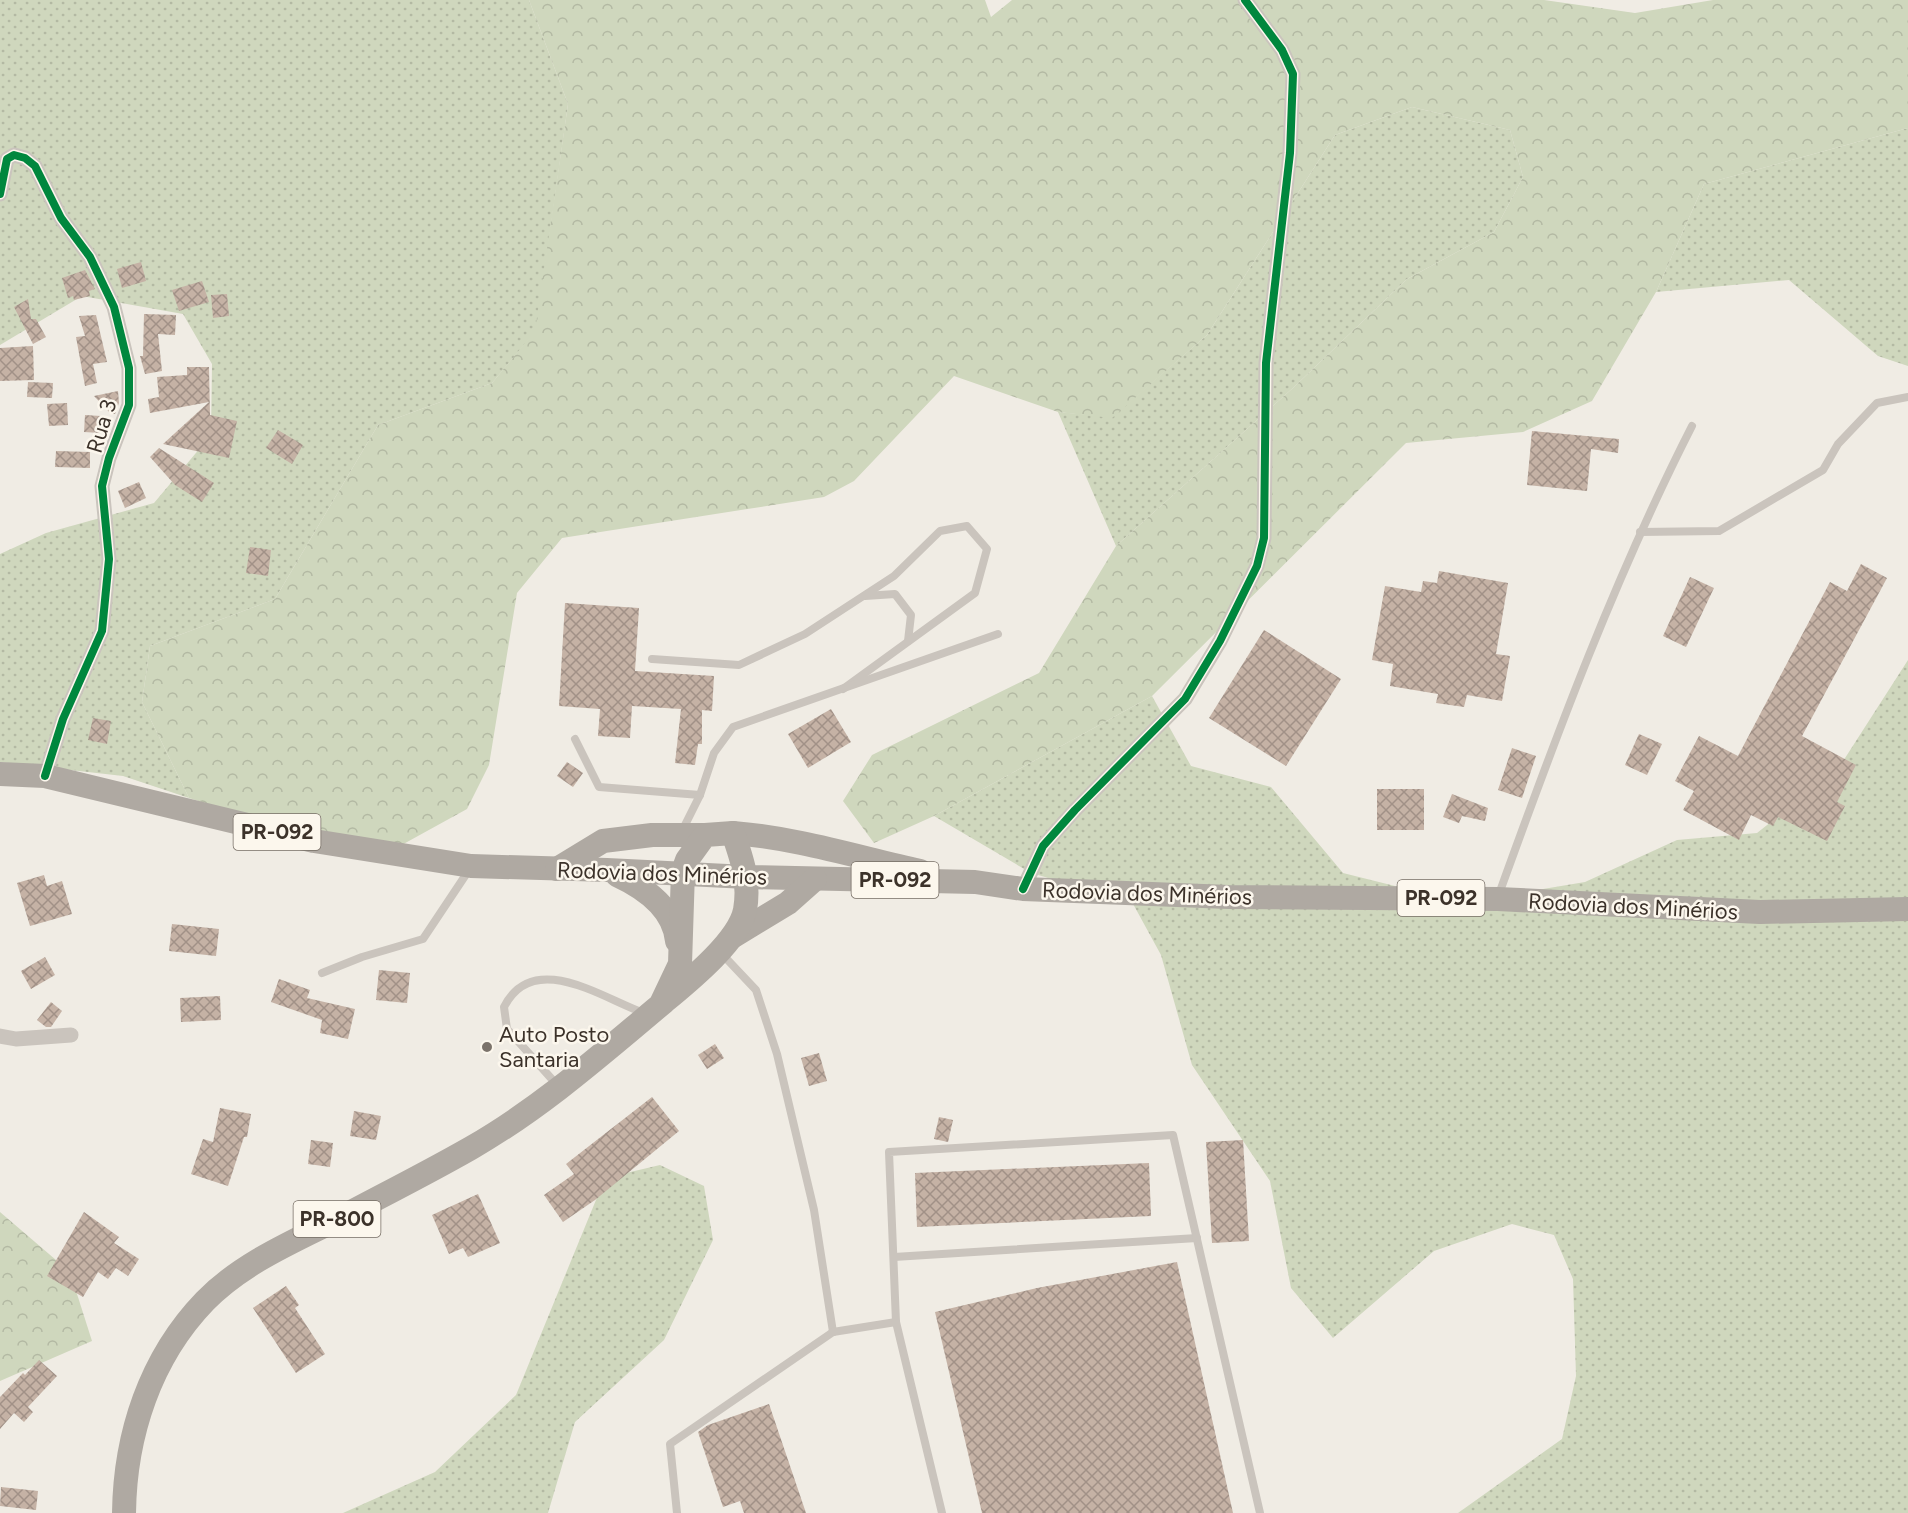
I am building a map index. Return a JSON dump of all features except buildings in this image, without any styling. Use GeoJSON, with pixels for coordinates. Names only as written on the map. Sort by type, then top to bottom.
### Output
{"type":"FeatureCollection","features":[{"type":"Feature","properties":{"kind":"main road","name":"Rodovia dos Minérios"},"geometry":{"type":"LineString","coordinates":[[0,774],[45,776],[314,841],[471,867],[607,870],[747,878],[975,882],[1023,889],[1229,897],[1498,899],[1760,912],[1908,909]]}},
{"type":"Feature","properties":{"kind":"main road"},"geometry":{"type":"LineString","coordinates":[[557,869],[603,841],[733,833],[762,835],[833,848],[885,863],[975,882]]}},
{"type":"Feature","properties":{"kind":"main road"},"geometry":{"type":"LineString","coordinates":[[733,833],[747,878]]}},
{"type":"Feature","properties":{"kind":"main road"},"geometry":{"type":"LineString","coordinates":[[684,874],[687,860],[705,835]]}},
{"type":"Feature","properties":{"kind":"main road"},"geometry":{"type":"LineString","coordinates":[[607,870],[639,885],[666,912],[674,925],[680,964]]}},
{"type":"Feature","properties":{"kind":"main road","name":"PR-800"},"geometry":{"type":"LineString","coordinates":[[655,1009],[670,989],[680,964],[684,874]]}},
{"type":"Feature","properties":{"kind":"main road","name":"PR-800"},"geometry":{"type":"LineString","coordinates":[[124,1513],[125,1474],[133,1431],[148,1388],[166,1353],[205,1301],[232,1277],[285,1246],[473,1147],[558,1087],[701,970],[724,944],[745,912],[747,878]]}},
{"type":"Feature","properties":{"kind":"main road"},"geometry":{"type":"LineString","coordinates":[[724,944],[788,903],[815,879]]}},
{"type":"Feature","properties":{"kind":"street"},"geometry":{"type":"LineString","coordinates":[[1023,889],[1043,846],[1075,810],[1185,699],[1220,641],[1257,566],[1264,538],[1266,363],[1290,153],[1293,74],[1281,50],[1245,0]]}},
{"type":"Feature","properties":{"kind":"street","name":"Rua 3"},"geometry":{"type":"LineString","coordinates":[[0,194],[7,159],[14,155],[25,158],[35,166],[61,218],[90,257],[109,297],[129,368],[129,405],[109,458],[102,486],[109,559],[102,631],[63,719],[45,776]]}},
{"type":"Feature","properties":{"kind":"street"},"geometry":{"type":"LineString","coordinates":[[0,1036],[16,1039],[71,1035]]}},
{"type":"Feature","properties":{"kind":"lane"},"geometry":{"type":"LineString","coordinates":[[1640,532],[1719,531],[1823,470],[1838,444],[1877,403],[1908,397]]}},
{"type":"Feature","properties":{"kind":"lane"},"geometry":{"type":"LineString","coordinates":[[1498,899],[1531,804],[1640,532],[1692,426]]}},
{"type":"Feature","properties":{"kind":"lane"},"geometry":{"type":"LineString","coordinates":[[652,658],[739,665],[805,634],[894,576],[940,531],[967,526],[987,549],[975,592],[843,689]]}},
{"type":"Feature","properties":{"kind":"lane"},"geometry":{"type":"LineString","coordinates":[[863,596],[895,594],[911,615],[908,641]]}},
{"type":"Feature","properties":{"kind":"lane"},"geometry":{"type":"LineString","coordinates":[[680,835],[700,795],[714,753],[733,727],[998,634]]}},
{"type":"Feature","properties":{"kind":"lane"},"geometry":{"type":"LineString","coordinates":[[575,739],[599,787],[700,795]]}},
{"type":"Feature","properties":{"kind":"lane"},"geometry":{"type":"LineString","coordinates":[[322,973],[362,957],[423,939],[471,867]]}},
{"type":"Feature","properties":{"kind":"lane"},"geometry":{"type":"LineString","coordinates":[[724,944],[756,990],[777,1054],[814,1210],[833,1332]]}},
{"type":"Feature","properties":{"kind":"lane"},"geometry":{"type":"LineString","coordinates":[[558,1087],[507,1029],[504,1007],[517,988],[542,979],[568,981],[655,1009]]}},
{"type":"Feature","properties":{"kind":"lane"},"geometry":{"type":"LineString","coordinates":[[942,1513],[896,1322],[889,1152],[1173,1135],[1260,1513]]}},
{"type":"Feature","properties":{"kind":"lane"},"geometry":{"type":"LineString","coordinates":[[894,1257],[1197,1238]]}},
{"type":"Feature","properties":{"kind":"lane"},"geometry":{"type":"LineString","coordinates":[[677,1513],[670,1444],[833,1332],[896,1322]]}},
{"type":"Feature","properties":{"kind":"green space"},"geometry":{"type":"Polygon","coordinates":[[[0,0],[529,0],[568,104],[536,331],[492,383],[378,425],[275,599],[150,646],[142,702],[189,798],[123,776],[0,762],[0,554],[46,533],[154,503],[211,435],[212,364],[183,314],[82,296],[0,345],[0,0]]]}},
{"type":"Feature","properties":{"kind":"green space"},"geometry":{"type":"Polygon","coordinates":[[[529,0],[985,0],[991,17],[1012,0],[1544,0],[1635,13],[1713,0],[1908,0],[1908,128],[1704,184],[1656,292],[1592,401],[1523,432],[1406,443],[1152,696],[934,816],[874,843],[843,801],[872,755],[1039,673],[1116,546],[1294,387],[1407,279],[1494,232],[1523,177],[1510,130],[1412,107],[1335,135],[1207,335],[1112,418],[1058,412],[954,376],[854,481],[824,497],[562,538],[517,593],[489,765],[467,809],[398,847],[303,834],[189,798],[142,702],[150,646],[275,599],[378,425],[492,383],[535,331],[568,104],[529,0]]]}},
{"type":"Feature","properties":{"kind":"green space"},"geometry":{"type":"Polygon","coordinates":[[[1412,107],[1510,130],[1523,177],[1494,232],[1407,279],[1294,387],[1116,546],[1058,412],[1112,417],[1207,335],[1335,135],[1412,107]]]}},
{"type":"Feature","properties":{"kind":"green space"},"geometry":{"type":"Polygon","coordinates":[[[1908,128],[1908,366],[1878,356],[1789,280],[1656,292],[1704,184],[1908,128]]]}},
{"type":"Feature","properties":{"kind":"green space"},"geometry":{"type":"Polygon","coordinates":[[[1908,660],[1908,1513],[1458,1513],[1562,1439],[1576,1376],[1573,1279],[1554,1235],[1512,1224],[1434,1251],[1333,1338],[1291,1288],[1270,1181],[1192,1065],[1161,955],[1132,902],[1031,873],[934,816],[1152,696],[1191,766],[1271,787],[1343,873],[1395,886],[1531,891],[1585,882],[1677,840],[1757,833],[1838,769],[1908,660]]]}},
{"type":"Feature","properties":{"kind":"green space"},"geometry":{"type":"Polygon","coordinates":[[[660,1165],[704,1186],[713,1240],[664,1340],[575,1422],[548,1513],[343,1513],[435,1472],[516,1395],[605,1178],[660,1165]]]}},
{"type":"Feature","properties":{"kind":"green space"},"geometry":{"type":"Polygon","coordinates":[[[0,1212],[70,1272],[92,1341],[0,1381],[0,1212]]]}},
{"type":"Feature","properties":{"kind":"cycle path"},"geometry":{"type":"LineString","coordinates":[[1023,889],[1043,846],[1075,810],[1185,699],[1220,641],[1257,566],[1264,538],[1266,363],[1290,153],[1293,74],[1282,50],[1245,0]]}},
{"type":"Feature","properties":{"kind":"cycle path"},"geometry":{"type":"LineString","coordinates":[[0,194],[7,159],[14,155],[25,158],[35,166],[61,218],[90,257],[114,307],[129,368],[129,405],[109,458],[102,486],[109,559],[102,631],[63,719],[45,776]]}},
{"type":"Feature","properties":{"kind":"place","name":"Auto Posto Santaria"},"geometry":{"type":"Point","coordinates":[487,1047]}}]}
